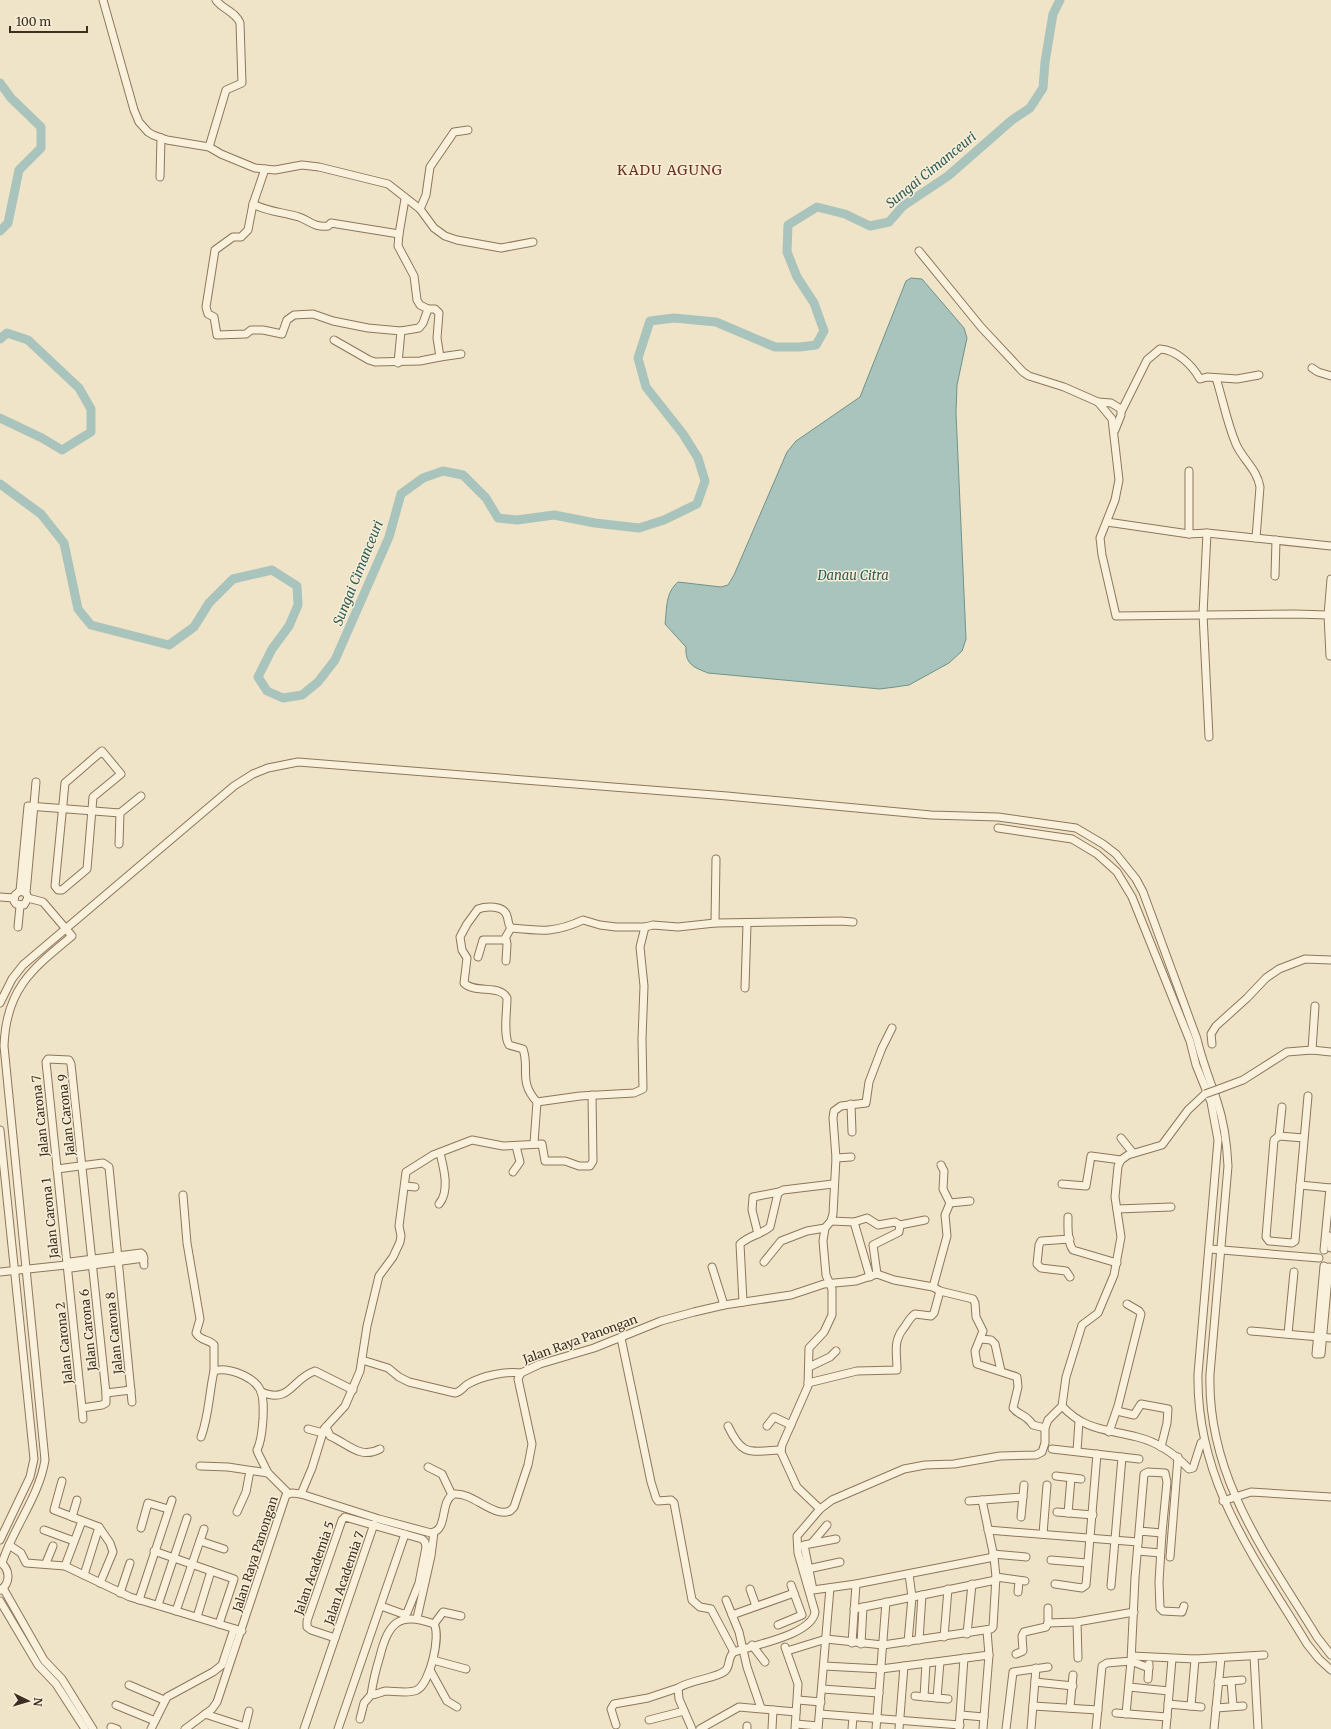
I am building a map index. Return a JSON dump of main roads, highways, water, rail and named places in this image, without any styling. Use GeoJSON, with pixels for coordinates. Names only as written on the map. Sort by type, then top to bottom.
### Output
{"type":"FeatureCollection","features":[{"type":"Feature","properties":{"kind":"water","name":"Danau Citra"},"geometry":{"type":"Polygon","coordinates":[[[911,278],[922,279],[964,328],[967,338],[957,385],[956,413],[966,639],[962,651],[949,663],[909,685],[880,689],[708,673],[694,667],[687,657],[686,647],[665,624],[667,602],[671,591],[678,582],[721,587],[728,585],[734,575],[787,452],[796,441],[860,397],[906,281],[911,278]]]}},
{"type":"Feature","properties":{"kind":"waterway","name":"Sungai Cimanceuri"},"geometry":{"type":"LineString","coordinates":[[0,484],[41,514],[64,543],[78,609],[91,625],[169,645],[194,627],[209,603],[233,579],[272,570],[297,586],[298,605],[289,626],[272,649],[258,677],[267,691],[283,698],[302,695],[318,682],[335,660],[389,537],[401,494],[423,478],[443,471],[463,475],[486,498],[498,518],[517,520],[554,515],[595,523],[639,528],[664,520],[697,504],[705,481],[698,458],[683,434],[646,387],[638,358],[650,321],[674,318],[716,322],[775,347],[800,347],[816,345],[824,331],[814,303],[797,277],[787,252],[788,225],[817,207],[845,214],[870,226],[889,222],[903,206],[948,176],[1012,120],[1030,108],[1043,88],[1045,62],[1053,14],[1060,0]]}},
{"type":"Feature","properties":{"kind":"waterway","name":"Sungai Cimanceuri"},"geometry":{"type":"LineString","coordinates":[[0,83],[11,98],[41,127],[41,148],[19,170],[8,223],[0,231]]}},
{"type":"Feature","properties":{"kind":"waterway","name":"Sungai Cimanceuri"},"geometry":{"type":"LineString","coordinates":[[0,339],[7,333],[28,340],[79,388],[91,409],[91,432],[62,450],[42,438],[0,418]]}},
{"type":"Feature","properties":{"kind":"district","name":"KADU AGUNG"},"geometry":{"type":"Point","coordinates":[670,170]}}]}
